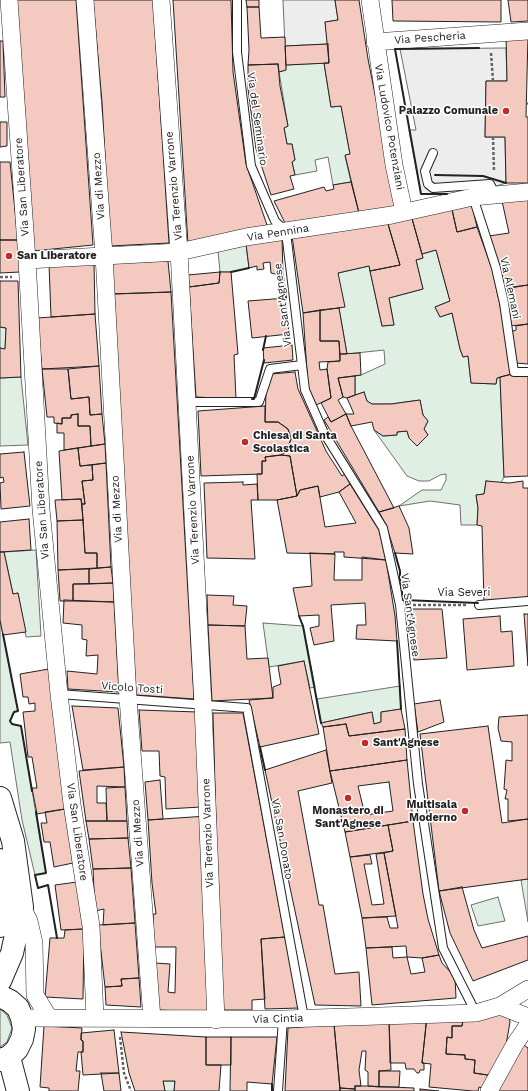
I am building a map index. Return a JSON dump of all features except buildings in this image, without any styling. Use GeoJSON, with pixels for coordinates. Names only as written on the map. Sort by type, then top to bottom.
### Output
{"type":"FeatureCollection","features":[{"type":"Feature","properties":{"kind":"street","name":"Via San Liberatore"},"geometry":{"type":"LineString","coordinates":[[9,0],[27,260],[41,509],[59,694],[72,804],[91,926],[95,1018]]}},
{"type":"Feature","properties":{"kind":"street","name":"Via di Mezzo"},"geometry":{"type":"LineString","coordinates":[[85,0],[104,255],[128,698],[152,1019]]}},
{"type":"Feature","properties":{"kind":"street","name":"Via Terenzio Varrone"},"geometry":{"type":"LineString","coordinates":[[161,0],[179,252],[203,705],[216,1020]]}},
{"type":"Feature","properties":{"kind":"street"},"geometry":{"type":"LineString","coordinates":[[370,0],[375,42]]}},
{"type":"Feature","properties":{"kind":"street","name":"Via Pescheria"},"geometry":{"type":"LineString","coordinates":[[375,42],[528,31]]}},
{"type":"Feature","properties":{"kind":"street","name":"Via Ludovico Potenziani"},"geometry":{"type":"LineString","coordinates":[[375,42],[394,165],[404,212]]}},
{"type":"Feature","properties":{"kind":"street","name":"Via Pennina"},"geometry":{"type":"LineString","coordinates":[[27,260],[179,252],[246,237],[286,232],[404,212],[473,197],[528,192]]}},
{"type":"Feature","properties":{"kind":"street"},"geometry":{"type":"LineString","coordinates":[[0,798],[13,841],[22,907],[29,921],[34,943],[35,995],[49,1018]]}},
{"type":"Feature","properties":{"kind":"street"},"geometry":{"type":"LineString","coordinates":[[0,860],[2,911],[0,926]]}},
{"type":"Feature","properties":{"kind":"street"},"geometry":{"type":"LineString","coordinates":[[0,981],[12,953],[22,907]]}},
{"type":"Feature","properties":{"kind":"street","name":"Via Cintia"},"geometry":{"type":"LineString","coordinates":[[22,1018],[216,1020],[476,1013],[500,1006],[528,988]]}},
{"type":"Feature","properties":{"kind":"street"},"geometry":{"type":"LineString","coordinates":[[0,996],[10,1001],[18,1008],[22,1018],[24,1029],[22,1039],[17,1049],[4,1058],[18,1091]]}},
{"type":"Feature","properties":{"kind":"street"},"geometry":{"type":"LineString","coordinates":[[500,1006],[528,1017]]}},
{"type":"Feature","properties":{"kind":"street"},"geometry":{"type":"LineString","coordinates":[[489,1091],[515,1044],[528,1025]]}},
{"type":"Feature","properties":{"kind":"lane","name":"Via del Seminario"},"geometry":{"type":"LineString","coordinates":[[237,0],[237,52],[251,166],[275,222],[286,232]]}},
{"type":"Feature","properties":{"kind":"lane"},"geometry":{"type":"LineString","coordinates":[[433,153],[425,171],[428,184],[433,188],[490,184],[495,194]]}},
{"type":"Feature","properties":{"kind":"lane","name":"Via Alemani"},"geometry":{"type":"LineString","coordinates":[[473,197],[496,268],[504,303],[514,372],[528,372]]}},
{"type":"Feature","properties":{"kind":"lane","name":"Via Sant'Agnese"},"geometry":{"type":"LineString","coordinates":[[286,232],[305,390],[324,433],[383,528],[400,605],[418,784],[443,948],[476,1013]]}},
{"type":"Feature","properties":{"kind":"lane"},"geometry":{"type":"LineString","coordinates":[[187,402],[259,402],[270,368],[302,365]]}},
{"type":"Feature","properties":{"kind":"lane","name":"Via Severi"},"geometry":{"type":"LineString","coordinates":[[479,605],[528,600]]}},
{"type":"Feature","properties":{"kind":"lane","name":"Vicolo Tosti"},"geometry":{"type":"LineString","coordinates":[[59,694],[128,698],[203,705]]}},
{"type":"Feature","properties":{"kind":"lane","name":"Via San Donato"},"geometry":{"type":"LineString","coordinates":[[203,705],[247,708],[304,1018]]}},
{"type":"Feature","properties":{"kind":"lane"},"geometry":{"type":"LineString","coordinates":[[278,1091],[283,1019]]}},
{"type":"Feature","properties":{"kind":"path"},"geometry":{"type":"LineString","coordinates":[[491,53],[493,81]]}},
{"type":"Feature","properties":{"kind":"path"},"geometry":{"type":"LineString","coordinates":[[493,138],[494,176]]}},
{"type":"Feature","properties":{"kind":"path","name":"Via Severi"},"geometry":{"type":"LineString","coordinates":[[400,605],[479,605]]}},
{"type":"Feature","properties":{"kind":"path"},"geometry":{"type":"LineString","coordinates":[[118,1018],[124,1073],[131,1091]]}},
{"type":"Feature","properties":{"kind":"green space"},"geometry":{"type":"Polygon","coordinates":[[[324,63],[331,107],[341,106],[350,154],[345,156],[351,182],[333,185],[328,157],[315,160],[317,171],[295,175],[292,162],[295,160],[292,144],[287,144],[284,128],[288,126],[279,72],[286,70],[286,65],[324,63]]]}},
{"type":"Feature","properties":{"kind":"green space"},"geometry":{"type":"Polygon","coordinates":[[[246,244],[249,268],[231,272],[220,272],[218,251],[246,244]]]}},
{"type":"Feature","properties":{"kind":"green space"},"geometry":{"type":"Polygon","coordinates":[[[436,250],[450,301],[435,307],[440,317],[452,313],[460,349],[463,357],[468,356],[471,383],[496,384],[497,378],[500,377],[504,477],[501,483],[486,481],[484,494],[476,495],[478,508],[477,525],[461,525],[460,505],[430,501],[399,506],[422,490],[441,490],[446,480],[446,474],[440,475],[429,481],[419,481],[407,476],[374,430],[383,436],[397,435],[397,432],[407,431],[409,438],[417,446],[428,435],[424,429],[428,421],[423,415],[420,400],[391,404],[372,404],[367,401],[364,392],[355,395],[355,376],[361,375],[385,364],[384,350],[347,354],[339,308],[338,273],[369,266],[382,326],[394,325],[389,298],[423,289],[416,260],[423,258],[422,254],[436,250]]]}},
{"type":"Feature","properties":{"kind":"green space"},"geometry":{"type":"Polygon","coordinates":[[[0,327],[6,328],[5,349],[0,348],[0,327]]]}},
{"type":"Feature","properties":{"kind":"green space"},"geometry":{"type":"Polygon","coordinates":[[[21,377],[28,445],[0,446],[0,378],[21,377]]]}},
{"type":"Feature","properties":{"kind":"green space"},"geometry":{"type":"Polygon","coordinates":[[[36,550],[41,636],[26,637],[18,593],[13,594],[4,552],[36,550]]]}},
{"type":"Feature","properties":{"kind":"green space"},"geometry":{"type":"Polygon","coordinates":[[[0,620],[18,711],[14,712],[10,721],[12,724],[21,726],[46,873],[35,875],[22,820],[10,742],[0,743],[0,620]]]}},
{"type":"Feature","properties":{"kind":"green space"},"geometry":{"type":"Polygon","coordinates":[[[263,623],[303,626],[315,687],[310,688],[304,661],[269,667],[263,623]]]}},
{"type":"Feature","properties":{"kind":"green space"},"geometry":{"type":"Polygon","coordinates":[[[400,686],[401,709],[381,712],[381,722],[374,724],[372,712],[321,723],[317,699],[400,686]]]}},
{"type":"Feature","properties":{"kind":"green space"},"geometry":{"type":"Polygon","coordinates":[[[528,879],[528,922],[521,880],[528,879]]]}},
{"type":"Feature","properties":{"kind":"green space"},"geometry":{"type":"Polygon","coordinates":[[[498,897],[505,921],[478,926],[471,905],[498,897]]]}},
{"type":"Feature","properties":{"kind":"green space"},"geometry":{"type":"Polygon","coordinates":[[[0,1009],[7,1015],[12,1028],[7,1042],[0,1047],[0,1009]]]}},
{"type":"Feature","properties":{"kind":"green space"},"geometry":{"type":"Polygon","coordinates":[[[163,1081],[175,1081],[174,1091],[165,1091],[163,1081]]]}},
{"type":"Feature","properties":{"kind":"shaded area"},"geometry":{"type":"Polygon","coordinates":[[[283,0],[335,0],[338,20],[325,22],[328,44],[285,46],[283,0]]]}},
{"type":"Feature","properties":{"kind":"shaded area"},"geometry":{"type":"Polygon","coordinates":[[[506,48],[507,81],[486,81],[485,137],[505,137],[506,183],[483,190],[449,194],[421,194],[409,130],[416,130],[400,49],[506,48]]]}},
{"type":"Feature","properties":{"kind":"wall"},"geometry":{"type":"LineString","coordinates":[[447,194],[421,194],[395,49],[479,48]]}},
{"type":"Feature","properties":{"kind":"wall"},"geometry":{"type":"LineString","coordinates":[[435,175],[483,176],[506,183]]}},
{"type":"Feature","properties":{"kind":"wall"},"geometry":{"type":"LineString","coordinates":[[231,272],[249,268]]}},
{"type":"Feature","properties":{"kind":"wall"},"geometry":{"type":"LineString","coordinates":[[283,276],[286,298]]}},
{"type":"Feature","properties":{"kind":"wall"},"geometry":{"type":"LineString","coordinates":[[263,350],[266,336]]}},
{"type":"Feature","properties":{"kind":"wall"},"geometry":{"type":"LineString","coordinates":[[252,399],[254,399],[264,360]]}},
{"type":"Feature","properties":{"kind":"wall"},"geometry":{"type":"LineString","coordinates":[[395,553],[400,571],[403,600],[478,603]]}},
{"type":"Feature","properties":{"kind":"wall"},"geometry":{"type":"LineString","coordinates":[[299,616],[303,626],[321,723]]}},
{"type":"Feature","properties":{"kind":"wall"},"geometry":{"type":"LineString","coordinates":[[3,634],[18,711],[14,712],[10,721],[12,724],[21,726],[32,791]]}},
{"type":"Feature","properties":{"kind":"wall"},"geometry":{"type":"LineString","coordinates":[[397,641],[401,709]]}},
{"type":"Feature","properties":{"kind":"wall"},"geometry":{"type":"LineString","coordinates":[[260,747],[265,770]]}},
{"type":"Feature","properties":{"kind":"wall"},"geometry":{"type":"LineString","coordinates":[[36,812],[46,873],[35,875],[38,888],[48,885],[57,938]]}},
{"type":"Feature","properties":{"kind":"wall"},"geometry":{"type":"LineString","coordinates":[[272,1084],[272,1091]]}},
{"type":"Feature","properties":{"kind":"place","name":"Palazzo Comunale"},"geometry":{"type":"Point","coordinates":[506,111]}},
{"type":"Feature","properties":{"kind":"place","name":"San Liberatore"},"geometry":{"type":"Point","coordinates":[9,256]}},
{"type":"Feature","properties":{"kind":"place","name":"Chiesa di Santa Scolastica"},"geometry":{"type":"Point","coordinates":[245,442]}},
{"type":"Feature","properties":{"kind":"place","name":"Sant'Agnese"},"geometry":{"type":"Point","coordinates":[365,743]}},
{"type":"Feature","properties":{"kind":"place","name":"Monastero di Sant'Agnese"},"geometry":{"type":"Point","coordinates":[348,798]}},
{"type":"Feature","properties":{"kind":"place","name":"Multisala Moderno"},"geometry":{"type":"Point","coordinates":[465,811]}}]}
